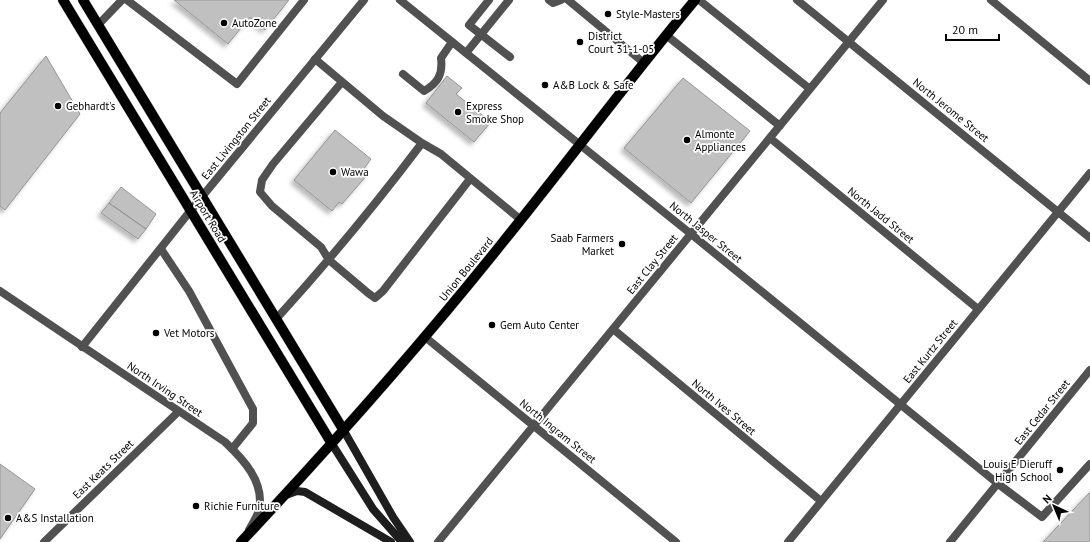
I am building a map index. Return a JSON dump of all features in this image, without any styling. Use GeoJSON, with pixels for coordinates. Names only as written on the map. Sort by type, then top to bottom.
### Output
{"type":"FeatureCollection","features":[{"type":"Feature","properties":{"kind":"main road","name":"Airport Road"},"geometry":{"type":"LineString","coordinates":[[63,0],[332,444]]}},
{"type":"Feature","properties":{"kind":"main road","name":"Airport Road"},"geometry":{"type":"LineString","coordinates":[[83,0],[277,318],[344,431]]}},
{"type":"Feature","properties":{"kind":"main road","name":"Union Boulevard"},"geometry":{"type":"LineString","coordinates":[[244,541],[344,431],[425,337],[521,220],[695,0]]}},
{"type":"Feature","properties":{"kind":"main road"},"geometry":{"type":"LineString","coordinates":[[344,431],[393,516],[410,542]]}},
{"type":"Feature","properties":{"kind":"main road"},"geometry":{"type":"LineString","coordinates":[[332,444],[373,509],[402,542]]}},
{"type":"Feature","properties":{"kind":"main road"},"geometry":{"type":"LineString","coordinates":[[286,495],[297,491],[305,492],[387,541]]}},
{"type":"Feature","properties":{"kind":"street"},"geometry":{"type":"LineString","coordinates":[[98,25],[122,0]]}},
{"type":"Feature","properties":{"kind":"street"},"geometry":{"type":"LineString","coordinates":[[127,0],[237,84],[304,0]]}},
{"type":"Feature","properties":{"kind":"street","name":"East Livingston Street"},"geometry":{"type":"LineString","coordinates":[[82,347],[161,249],[190,210],[364,0]]}},
{"type":"Feature","properties":{"kind":"street","name":"North Jasper Street"},"geometry":{"type":"LineString","coordinates":[[400,0],[691,234],[997,484],[1042,517],[1090,464]]}},
{"type":"Feature","properties":{"kind":"street"},"geometry":{"type":"LineString","coordinates":[[489,0],[469,25],[510,57]]}},
{"type":"Feature","properties":{"kind":"street"},"geometry":{"type":"LineString","coordinates":[[466,53],[509,0]]}},
{"type":"Feature","properties":{"kind":"street"},"geometry":{"type":"LineString","coordinates":[[549,0],[553,3],[561,0]]}},
{"type":"Feature","properties":{"kind":"street"},"geometry":{"type":"LineString","coordinates":[[568,0],[644,63]]}},
{"type":"Feature","properties":{"kind":"street"},"geometry":{"type":"LineString","coordinates":[[699,0],[810,89]]}},
{"type":"Feature","properties":{"kind":"street","name":"North Jerome Street"},"geometry":{"type":"LineString","coordinates":[[798,0],[1090,238]]}},
{"type":"Feature","properties":{"kind":"street","name":"East Clay Street"},"geometry":{"type":"LineString","coordinates":[[438,542],[883,0]]}},
{"type":"Feature","properties":{"kind":"street"},"geometry":{"type":"LineString","coordinates":[[991,0],[1090,81]]}},
{"type":"Feature","properties":{"kind":"street"},"geometry":{"type":"LineString","coordinates":[[666,35],[780,126]]}},
{"type":"Feature","properties":{"kind":"street"},"geometry":{"type":"LineString","coordinates":[[403,74],[424,91],[435,84],[443,70],[441,58],[452,42]]}},
{"type":"Feature","properties":{"kind":"street"},"geometry":{"type":"LineString","coordinates":[[315,59],[383,116],[422,143],[441,154],[521,220]]}},
{"type":"Feature","properties":{"kind":"street"},"geometry":{"type":"LineString","coordinates":[[342,82],[273,164],[262,180],[260,192],[272,206],[321,247],[329,260],[375,298],[383,291],[470,179]]}},
{"type":"Feature","properties":{"kind":"street","name":"North Jadd Street"},"geometry":{"type":"LineString","coordinates":[[770,138],[978,309]]}},
{"type":"Feature","properties":{"kind":"street"},"geometry":{"type":"LineString","coordinates":[[277,318],[380,200],[422,143]]}},
{"type":"Feature","properties":{"kind":"street","name":"East Kurtz Street"},"geometry":{"type":"LineString","coordinates":[[788,542],[1090,173]]}},
{"type":"Feature","properties":{"kind":"street"},"geometry":{"type":"LineString","coordinates":[[161,249],[189,291],[253,409],[253,423],[232,449]]}},
{"type":"Feature","properties":{"kind":"street","name":"North Irving Street"},"geometry":{"type":"LineString","coordinates":[[0,291],[232,449],[240,457],[255,479],[260,501],[259,511],[244,541]]}},
{"type":"Feature","properties":{"kind":"street","name":"North Ives Street"},"geometry":{"type":"LineString","coordinates":[[613,329],[821,501]]}},
{"type":"Feature","properties":{"kind":"street","name":"North Ingram Street"},"geometry":{"type":"LineString","coordinates":[[425,337],[676,542]]}},
{"type":"Feature","properties":{"kind":"street","name":"East Cedar Street"},"geometry":{"type":"LineString","coordinates":[[950,542],[1090,370]]}},
{"type":"Feature","properties":{"kind":"street","name":"East Keats Street"},"geometry":{"type":"LineString","coordinates":[[44,542],[178,412]]}},
{"type":"Feature","properties":{"kind":"building","name":"AutoZone"},"geometry":{"type":"Polygon","coordinates":[[[174,0],[289,0],[265,30],[250,17],[228,44],[174,0]]]}},
{"type":"Feature","properties":{"kind":"building"},"geometry":{"type":"Polygon","coordinates":[[[46,56],[80,114],[5,210],[0,206],[0,113],[46,56]]]}},
{"type":"Feature","properties":{"kind":"building","name":"Express Smoke Shop"},"geometry":{"type":"Polygon","coordinates":[[[447,76],[462,88],[456,94],[491,122],[474,142],[426,103],[447,76]]]}},
{"type":"Feature","properties":{"kind":"building","name":"Almonte Appliances"},"geometry":{"type":"Polygon","coordinates":[[[683,78],[750,131],[691,203],[624,148],[683,78]]]}},
{"type":"Feature","properties":{"kind":"building","name":"Wawa"},"geometry":{"type":"Polygon","coordinates":[[[335,130],[371,159],[363,170],[368,174],[342,204],[339,202],[332,211],[294,180],[335,130]]]}},
{"type":"Feature","properties":{"kind":"building"},"geometry":{"type":"Polygon","coordinates":[[[121,187],[156,214],[146,229],[109,203],[121,187]]]}},
{"type":"Feature","properties":{"kind":"building"},"geometry":{"type":"Polygon","coordinates":[[[109,203],[146,229],[138,239],[101,213],[109,203]]]}},
{"type":"Feature","properties":{"kind":"building"},"geometry":{"type":"Polygon","coordinates":[[[0,464],[35,489],[0,539],[0,464]]]}},
{"type":"Feature","properties":{"kind":"building"},"geometry":{"type":"Polygon","coordinates":[[[1090,492],[1090,542],[1043,542],[1090,492]]]}},
{"type":"Feature","properties":{"kind":"place","name":"Style-Masters"},"geometry":{"type":"Point","coordinates":[608,14]}},
{"type":"Feature","properties":{"kind":"place","name":"AutoZone"},"geometry":{"type":"Point","coordinates":[224,23]}},
{"type":"Feature","properties":{"kind":"place","name":"District Court 31-1-05"},"geometry":{"type":"Point","coordinates":[580,42]}},
{"type":"Feature","properties":{"kind":"place","name":"A&B Lock & Safe"},"geometry":{"type":"Point","coordinates":[545,85]}},
{"type":"Feature","properties":{"kind":"place","name":"Gebhardt's"},"geometry":{"type":"Point","coordinates":[58,106]}},
{"type":"Feature","properties":{"kind":"place","name":"Express Smoke Shop"},"geometry":{"type":"Point","coordinates":[458,112]}},
{"type":"Feature","properties":{"kind":"place","name":"Almonte Appliances"},"geometry":{"type":"Point","coordinates":[687,140]}},
{"type":"Feature","properties":{"kind":"place","name":"Wawa"},"geometry":{"type":"Point","coordinates":[333,172]}},
{"type":"Feature","properties":{"kind":"place","name":"Saab Farmers Market"},"geometry":{"type":"Point","coordinates":[622,244]}},
{"type":"Feature","properties":{"kind":"place","name":"Gem Auto Center"},"geometry":{"type":"Point","coordinates":[492,325]}},
{"type":"Feature","properties":{"kind":"place","name":"Vet Motors"},"geometry":{"type":"Point","coordinates":[156,333]}},
{"type":"Feature","properties":{"kind":"place","name":"Louis E Dieruff High School"},"geometry":{"type":"Point","coordinates":[1060,470]}},
{"type":"Feature","properties":{"kind":"place","name":"Richie Furniture"},"geometry":{"type":"Point","coordinates":[196,506]}},
{"type":"Feature","properties":{"kind":"place","name":"A&S Installation"},"geometry":{"type":"Point","coordinates":[8,518]}}]}
